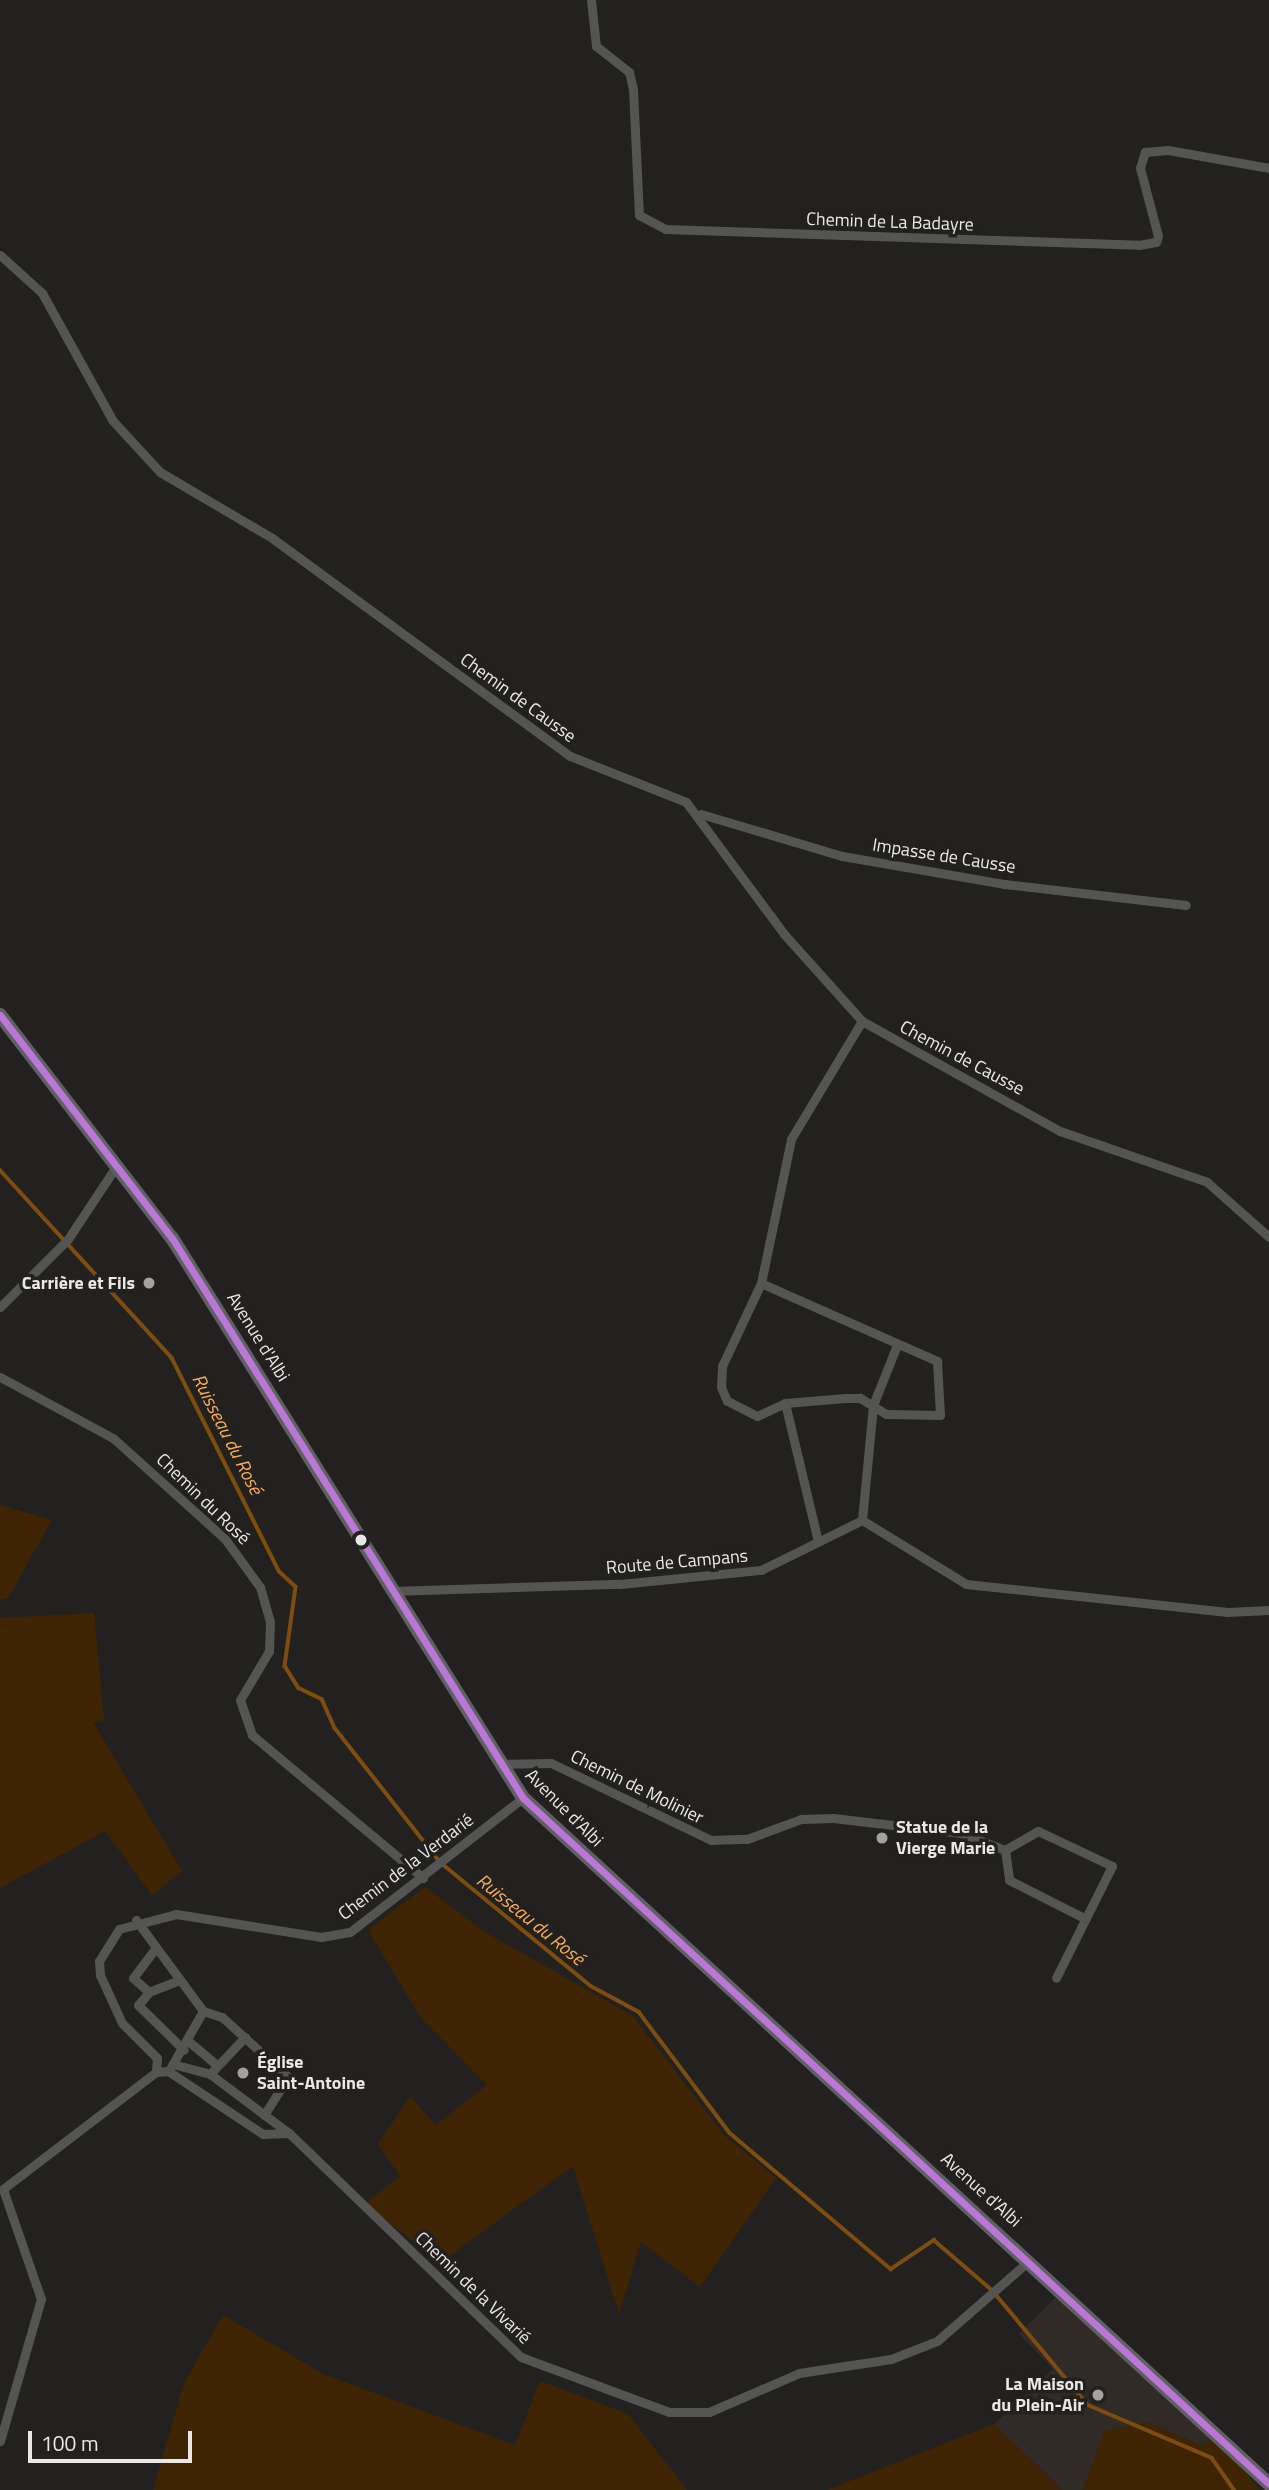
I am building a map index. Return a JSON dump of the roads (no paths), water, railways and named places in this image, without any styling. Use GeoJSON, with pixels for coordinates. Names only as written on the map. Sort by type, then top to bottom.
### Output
{"type":"FeatureCollection","features":[{"type":"Feature","properties":{"kind":"main road","name":"Avenue d'Albi"},"geometry":{"type":"LineString","coordinates":[[0,1015],[117,1165],[212,1298],[391,1591],[523,1798],[1030,2260],[1269,2484]]}},
{"type":"Feature","properties":{"kind":"street","name":"Chemin de La Badayre"},"geometry":{"type":"LineString","coordinates":[[591,0],[596,46],[629,72],[633,89],[639,215],[665,229],[1139,245],[1158,236],[1140,167],[1145,152],[1168,150],[1269,168]]}},
{"type":"Feature","properties":{"kind":"street","name":"Chemin de Causse"},"geometry":{"type":"LineString","coordinates":[[0,254],[42,293],[113,421],[160,472],[272,538],[570,756],[687,802],[701,814],[784,934],[862,1021],[1059,1131],[1207,1182],[1269,1237]]}},
{"type":"Feature","properties":{"kind":"street","name":"Impasse de Causse"},"geometry":{"type":"LineString","coordinates":[[701,814],[842,856],[1004,884],[1186,905]]}},
{"type":"Feature","properties":{"kind":"street"},"geometry":{"type":"LineString","coordinates":[[761,1283],[937,1361],[940,1415],[886,1414],[860,1398],[785,1404],[768,1413],[748,1413],[727,1401],[721,1387],[722,1366],[761,1283],[791,1139],[862,1021]]}},
{"type":"Feature","properties":{"kind":"street"},"geometry":{"type":"LineString","coordinates":[[0,1307],[66,1241],[117,1165]]}},
{"type":"Feature","properties":{"kind":"street"},"geometry":{"type":"LineString","coordinates":[[897,1345],[873,1405],[862,1520],[966,1584],[1228,1612],[1269,1609]]}},
{"type":"Feature","properties":{"kind":"street","name":"Chemin du Rosé"},"geometry":{"type":"LineString","coordinates":[[0,1377],[125,1447],[242,1558],[265,1599],[271,1639],[265,1662],[240,1700],[252,1735],[423,1878]]}},
{"type":"Feature","properties":{"kind":"street"},"geometry":{"type":"LineString","coordinates":[[785,1404],[818,1541]]}},
{"type":"Feature","properties":{"kind":"street","name":"Route de Campans"},"geometry":{"type":"LineString","coordinates":[[391,1591],[620,1584],[761,1570],[862,1520]]}},
{"type":"Feature","properties":{"kind":"street","name":"Chemin de Molinier"},"geometry":{"type":"LineString","coordinates":[[500,1764],[551,1763],[711,1840],[747,1839],[826,1817],[961,1833],[1005,1850]]}},
{"type":"Feature","properties":{"kind":"street","name":"Chemin de la Verdarié"},"geometry":{"type":"LineString","coordinates":[[136,1920],[188,1914],[335,1936],[356,1929],[523,1798]]}},
{"type":"Feature","properties":{"kind":"street"},"geometry":{"type":"LineString","coordinates":[[1056,1978],[1082,1917],[1112,1866],[1038,1831],[1005,1850],[1009,1880],[1082,1917]]}},
{"type":"Feature","properties":{"kind":"street"},"geometry":{"type":"LineString","coordinates":[[156,2072],[157,2058],[122,2023],[100,1975],[107,1945],[136,1920],[177,1981],[204,2011],[222,2017],[288,2077],[264,2115]]}},
{"type":"Feature","properties":{"kind":"street"},"geometry":{"type":"LineString","coordinates":[[149,1992],[133,1978],[155,1949]]}},
{"type":"Feature","properties":{"kind":"street"},"geometry":{"type":"LineString","coordinates":[[177,1981],[149,1992],[138,2005],[186,2045],[218,2066]]}},
{"type":"Feature","properties":{"kind":"street"},"geometry":{"type":"LineString","coordinates":[[170,2067],[186,2045],[204,2011]]}},
{"type":"Feature","properties":{"kind":"street"},"geometry":{"type":"LineString","coordinates":[[0,2441],[41,2299],[2,2189],[156,2072],[170,2067],[210,2074],[244,2037]]}},
{"type":"Feature","properties":{"kind":"street"},"geometry":{"type":"LineString","coordinates":[[170,2067],[263,2134],[289,2133]]}},
{"type":"Feature","properties":{"kind":"street","name":"Chemin de la Vivarié"},"geometry":{"type":"LineString","coordinates":[[210,2074],[289,2133],[521,2357],[669,2412],[709,2412],[799,2373],[891,2359],[937,2341],[1030,2260]]}},
{"type":"Feature","properties":{"kind":"waterway","name":"Ruisseau du Rosé"},"geometry":{"type":"LineString","coordinates":[[0,1170],[172,1358],[279,1571],[296,1587],[285,1666],[299,1688],[322,1699],[335,1728],[440,1862],[591,1986],[639,2012],[730,2133],[891,2269],[934,2240],[993,2291],[1088,2405],[1212,2458],[1234,2490]]}},
{"type":"Feature","properties":{"kind":"place","name":"Carrière et Fils"},"geometry":{"type":"Point","coordinates":[149,1283]}},
{"type":"Feature","properties":{"kind":"place","name":"Statue de la Vierge Marie"},"geometry":{"type":"Point","coordinates":[882,1838]}},
{"type":"Feature","properties":{"kind":"place","name":"Église Saint-Antoine"},"geometry":{"type":"Point","coordinates":[243,2073]}},
{"type":"Feature","properties":{"kind":"place","name":"La Maison du Plein-Air"},"geometry":{"type":"Point","coordinates":[1098,2395]}}]}
